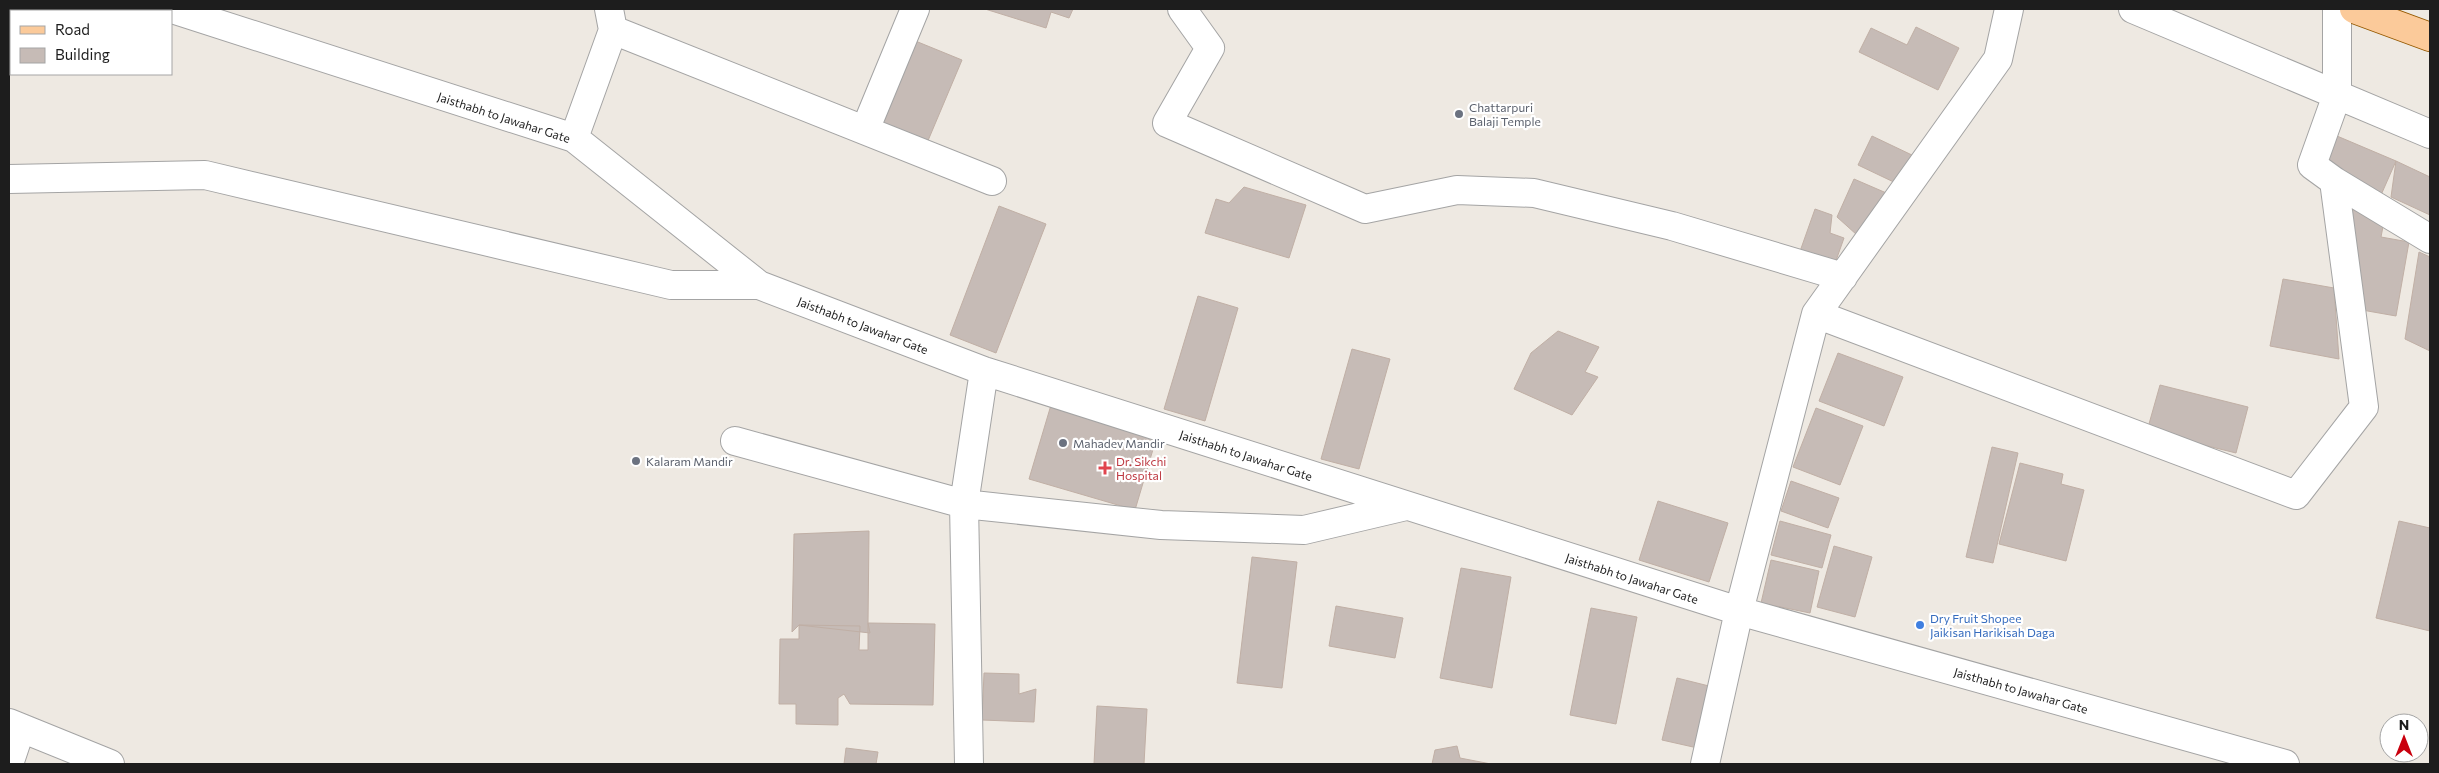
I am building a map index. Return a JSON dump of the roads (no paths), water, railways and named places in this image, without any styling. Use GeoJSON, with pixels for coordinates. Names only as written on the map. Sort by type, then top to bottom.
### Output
{"type":"FeatureCollection","features":[{"type":"Feature","properties":{"kind":"main road"},"geometry":{"type":"LineString","coordinates":[[2354,9],[2430,37]]}},
{"type":"Feature","properties":{"kind":"street","name":"Jaisthabh to Jawahar Gate"},"geometry":{"type":"LineString","coordinates":[[172,9],[574,138],[758,285],[984,371],[1739,612],[2285,764]]}},
{"type":"Feature","properties":{"kind":"street"},"geometry":{"type":"LineString","coordinates":[[865,130],[915,9]]}},
{"type":"Feature","properties":{"kind":"street"},"geometry":{"type":"LineString","coordinates":[[1182,9],[1210,48],[1167,123],[1365,208],[1457,190],[1534,193],[1672,226],[1843,277]]}},
{"type":"Feature","properties":{"kind":"street"},"geometry":{"type":"LineString","coordinates":[[1705,764],[1739,612],[1816,314],[1998,59],[2009,9]]}},
{"type":"Feature","properties":{"kind":"street"},"geometry":{"type":"LineString","coordinates":[[2133,9],[2430,134]]}},
{"type":"Feature","properties":{"kind":"street"},"geometry":{"type":"LineString","coordinates":[[2337,9],[2337,95],[2312,164],[2334,181],[2430,239]]}},
{"type":"Feature","properties":{"kind":"street"},"geometry":{"type":"LineString","coordinates":[[574,138],[611,19],[865,130],[992,181]]}},
{"type":"Feature","properties":{"kind":"street"},"geometry":{"type":"LineString","coordinates":[[9,179],[205,174],[671,285],[758,285]]}},
{"type":"Feature","properties":{"kind":"street"},"geometry":{"type":"LineString","coordinates":[[1816,314],[2296,495],[2364,407],[2334,181]]}},
{"type":"Feature","properties":{"kind":"street"},"geometry":{"type":"LineString","coordinates":[[969,764],[964,504],[984,371]]}},
{"type":"Feature","properties":{"kind":"street"},"geometry":{"type":"LineString","coordinates":[[735,441],[964,504],[1161,525],[1255,530],[1304,530],[1407,506]]}},
{"type":"Feature","properties":{"kind":"street"},"geometry":{"type":"LineString","coordinates":[[9,764],[15,726],[110,764]]}},
{"type":"Feature","properties":{"kind":"place","name":"Chattarpuri Balaji Temple"},"geometry":{"type":"Point","coordinates":[1459,114]}},
{"type":"Feature","properties":{"kind":"place","name":"Mahadev Mandir"},"geometry":{"type":"Point","coordinates":[1063,443]}},
{"type":"Feature","properties":{"kind":"place","name":"Kalaram Mandir"},"geometry":{"type":"Point","coordinates":[636,461]}},
{"type":"Feature","properties":{"kind":"place","name":"Dr. Sikchi Hospital"},"geometry":{"type":"Point","coordinates":[1105,468]}},
{"type":"Feature","properties":{"kind":"place","name":"Dry Fruit Shopee Jaikisan Harikisah Daga"},"geometry":{"type":"Point","coordinates":[1920,625]}}]}
